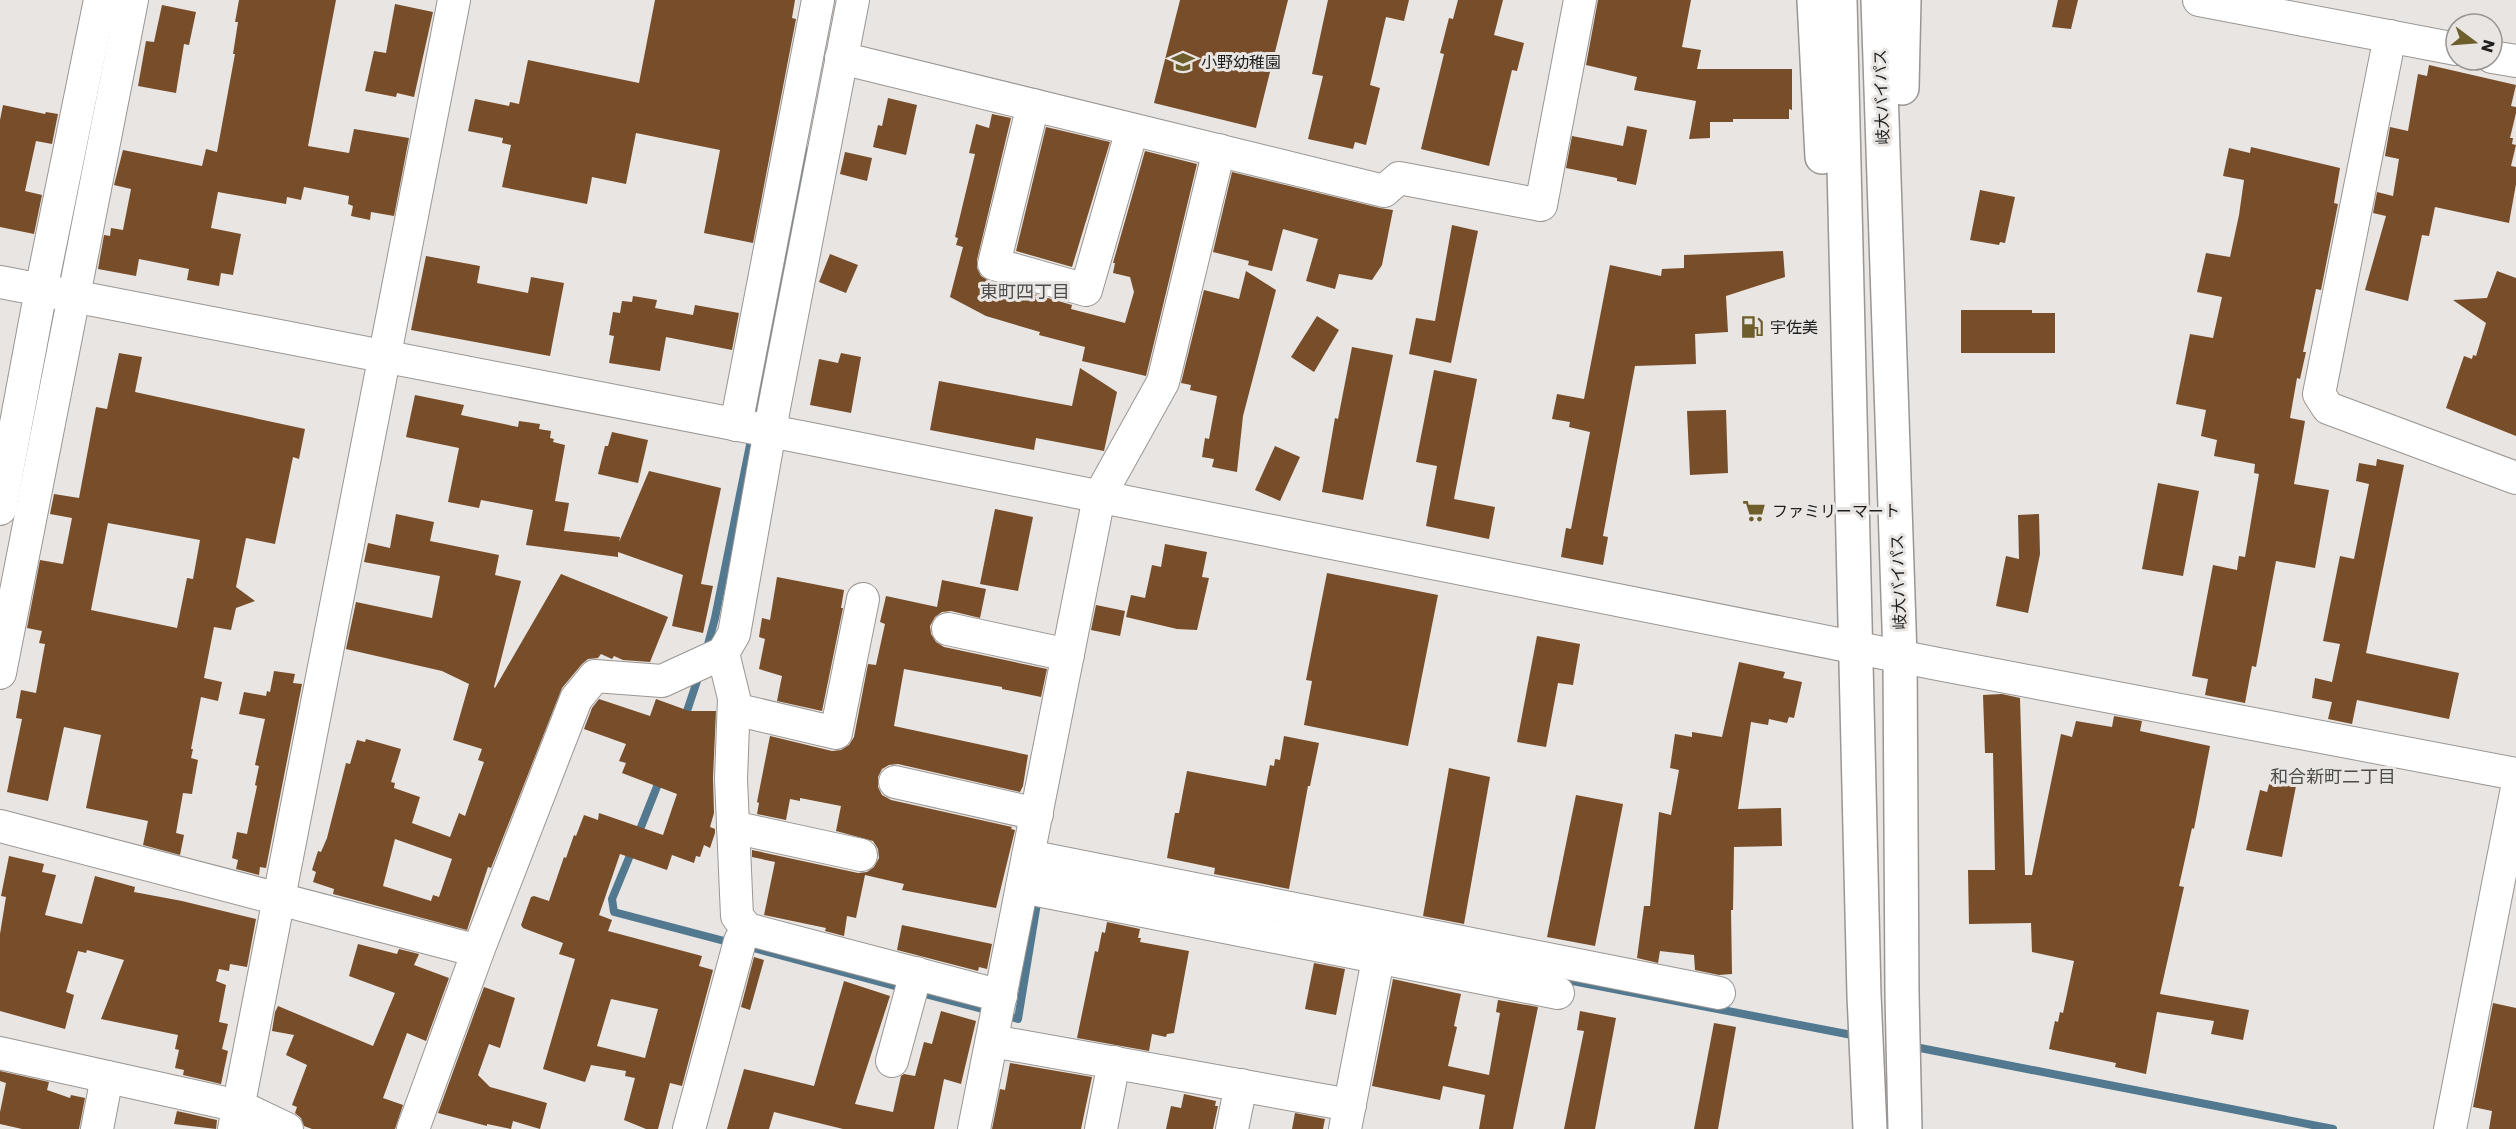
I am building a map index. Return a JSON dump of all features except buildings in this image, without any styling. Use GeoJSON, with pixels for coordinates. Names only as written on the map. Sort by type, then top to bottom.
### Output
{"type":"FeatureCollection","features":[{"type":"Feature","properties":{"kind":"highway"},"geometry":{"type":"LineString","coordinates":[[1814,0],[1830,325],[1848,343]]}},
{"type":"Feature","properties":{"kind":"highway"},"geometry":{"type":"LineString","coordinates":[[1840,0],[1869,1128]]}},
{"type":"Feature","properties":{"kind":"highway","name":"岐大バイパス"},"geometry":{"type":"LineString","coordinates":[[1878,0],[1900,656],[1905,1129]]}},
{"type":"Feature","properties":{"kind":"highway"},"geometry":{"type":"LineString","coordinates":[[1884,228],[1898,199],[1904,0]]}},
{"type":"Feature","properties":{"kind":"street"},"geometry":{"type":"LineString","coordinates":[[0,509],[41,290],[100,0]]}},
{"type":"Feature","properties":{"kind":"street"},"geometry":{"type":"LineString","coordinates":[[0,673],[132,0]]}},
{"type":"Feature","properties":{"kind":"street"},"geometry":{"type":"LineString","coordinates":[[237,1118],[454,0]]}},
{"type":"Feature","properties":{"kind":"street"},"geometry":{"type":"LineString","coordinates":[[736,425],[818,0]]}},
{"type":"Feature","properties":{"kind":"street"},"geometry":{"type":"LineString","coordinates":[[413,1129],[478,951],[576,699],[595,676],[662,681],[723,653],[734,634],[770,432],[853,0]]}},
{"type":"Feature","properties":{"kind":"street"},"geometry":{"type":"LineString","coordinates":[[841,58],[1384,191],[1399,178],[1541,205],[1580,0]]}},
{"type":"Feature","properties":{"kind":"street"},"geometry":{"type":"LineString","coordinates":[[2206,0],[2444,47]]}},
{"type":"Feature","properties":{"kind":"street"},"geometry":{"type":"LineString","coordinates":[[2390,36],[2319,394],[2328,408],[2516,478]]}},
{"type":"Feature","properties":{"kind":"street"},"geometry":{"type":"LineString","coordinates":[[1033,105],[994,264],[1086,290],[1132,130]]}},
{"type":"Feature","properties":{"kind":"street"},"geometry":{"type":"LineString","coordinates":[[974,1129],[1099,497],[1163,382],[1219,150]]}},
{"type":"Feature","properties":{"kind":"street"},"geometry":{"type":"LineString","coordinates":[[0,282],[736,425],[1900,656],[2516,774]]}},
{"type":"Feature","properties":{"kind":"street"},"geometry":{"type":"LineString","coordinates":[[734,709],[836,733],[863,599]]}},
{"type":"Feature","properties":{"kind":"street"},"geometry":{"type":"LineString","coordinates":[[948,629],[1068,655]]}},
{"type":"Feature","properties":{"kind":"street"},"geometry":{"type":"LineString","coordinates":[[723,653],[734,698],[731,779],[737,916],[747,928],[1001,996]]}},
{"type":"Feature","properties":{"kind":"street"},"geometry":{"type":"LineString","coordinates":[[896,782],[1037,814]]}},
{"type":"Feature","properties":{"kind":"street"},"geometry":{"type":"LineString","coordinates":[[2450,1129],[2516,793]]}},
{"type":"Feature","properties":{"kind":"street"},"geometry":{"type":"LineString","coordinates":[[0,825],[280,901],[478,951]]}},
{"type":"Feature","properties":{"kind":"street"},"geometry":{"type":"LineString","coordinates":[[733,827],[861,855]]}},
{"type":"Feature","properties":{"kind":"street"},"geometry":{"type":"LineString","coordinates":[[1028,856],[1719,993]]}},
{"type":"Feature","properties":{"kind":"street"},"geometry":{"type":"LineString","coordinates":[[1022,887],[1558,993]]}},
{"type":"Feature","properties":{"kind":"street"},"geometry":{"type":"LineString","coordinates":[[992,1041],[1241,1085],[1348,1117],[1385,926]]}},
{"type":"Feature","properties":{"kind":"street"},"geometry":{"type":"LineString","coordinates":[[689,1129],[740,941],[747,928]]}},
{"type":"Feature","properties":{"kind":"street"},"geometry":{"type":"LineString","coordinates":[[892,1061],[916,973]]}},
{"type":"Feature","properties":{"kind":"street"},"geometry":{"type":"LineString","coordinates":[[0,1053],[107,1077],[237,1118],[286,1129]]}},
{"type":"Feature","properties":{"kind":"street"},"geometry":{"type":"LineString","coordinates":[[1101,1129],[1114,1062]]}},
{"type":"Feature","properties":{"kind":"street"},"geometry":{"type":"LineString","coordinates":[[97,1129],[107,1077]]}},
{"type":"Feature","properties":{"kind":"street"},"geometry":{"type":"LineString","coordinates":[[1904,1078],[1919,1129]]}},
{"type":"Feature","properties":{"kind":"street"},"geometry":{"type":"LineString","coordinates":[[1232,1129],[1241,1085]]}},
{"type":"Feature","properties":{"kind":"waterway"},"geometry":{"type":"LineString","coordinates":[[754,420],[805,151]]}},
{"type":"Feature","properties":{"kind":"waterway"},"geometry":{"type":"LineString","coordinates":[[706,652],[752,435]]}},
{"type":"Feature","properties":{"kind":"waterway"},"geometry":{"type":"LineString","coordinates":[[684,720],[699,675]]}},
{"type":"Feature","properties":{"kind":"waterway"},"geometry":{"type":"LineString","coordinates":[[637,837],[660,779]]}},
{"type":"Feature","properties":{"kind":"waterway"},"geometry":{"type":"LineString","coordinates":[[633,848],[612,899],[614,912],[732,943]]}},
{"type":"Feature","properties":{"kind":"waterway"},"geometry":{"type":"LineString","coordinates":[[1004,1015],[1018,1019],[1038,897]]}},
{"type":"Feature","properties":{"kind":"waterway"},"geometry":{"type":"LineString","coordinates":[[746,946],[906,989]]}},
{"type":"Feature","properties":{"kind":"waterway"},"geometry":{"type":"LineString","coordinates":[[1557,978],[1857,1036]]}},
{"type":"Feature","properties":{"kind":"waterway"},"geometry":{"type":"LineString","coordinates":[[917,992],[990,1011]]}},
{"type":"Feature","properties":{"kind":"waterway"},"geometry":{"type":"LineString","coordinates":[[1910,1046],[2333,1129]]}},
{"type":"Feature","properties":{"kind":"place","name":"小野幼稚園"},"geometry":{"type":"Point","coordinates":[1183,62]}},
{"type":"Feature","properties":{"kind":"place","name":"宇佐美"},"geometry":{"type":"Point","coordinates":[1752,327]}},
{"type":"Feature","properties":{"kind":"place","name":"ファミリーマート"},"geometry":{"type":"Point","coordinates":[1754,511]}},
{"type":"Feature","properties":{"kind":"district","name":"東町四丁目"},"geometry":{"type":"Point","coordinates":[1025,292]}},
{"type":"Feature","properties":{"kind":"district","name":"和合新町二丁目"},"geometry":{"type":"Point","coordinates":[2333,777]}}]}
